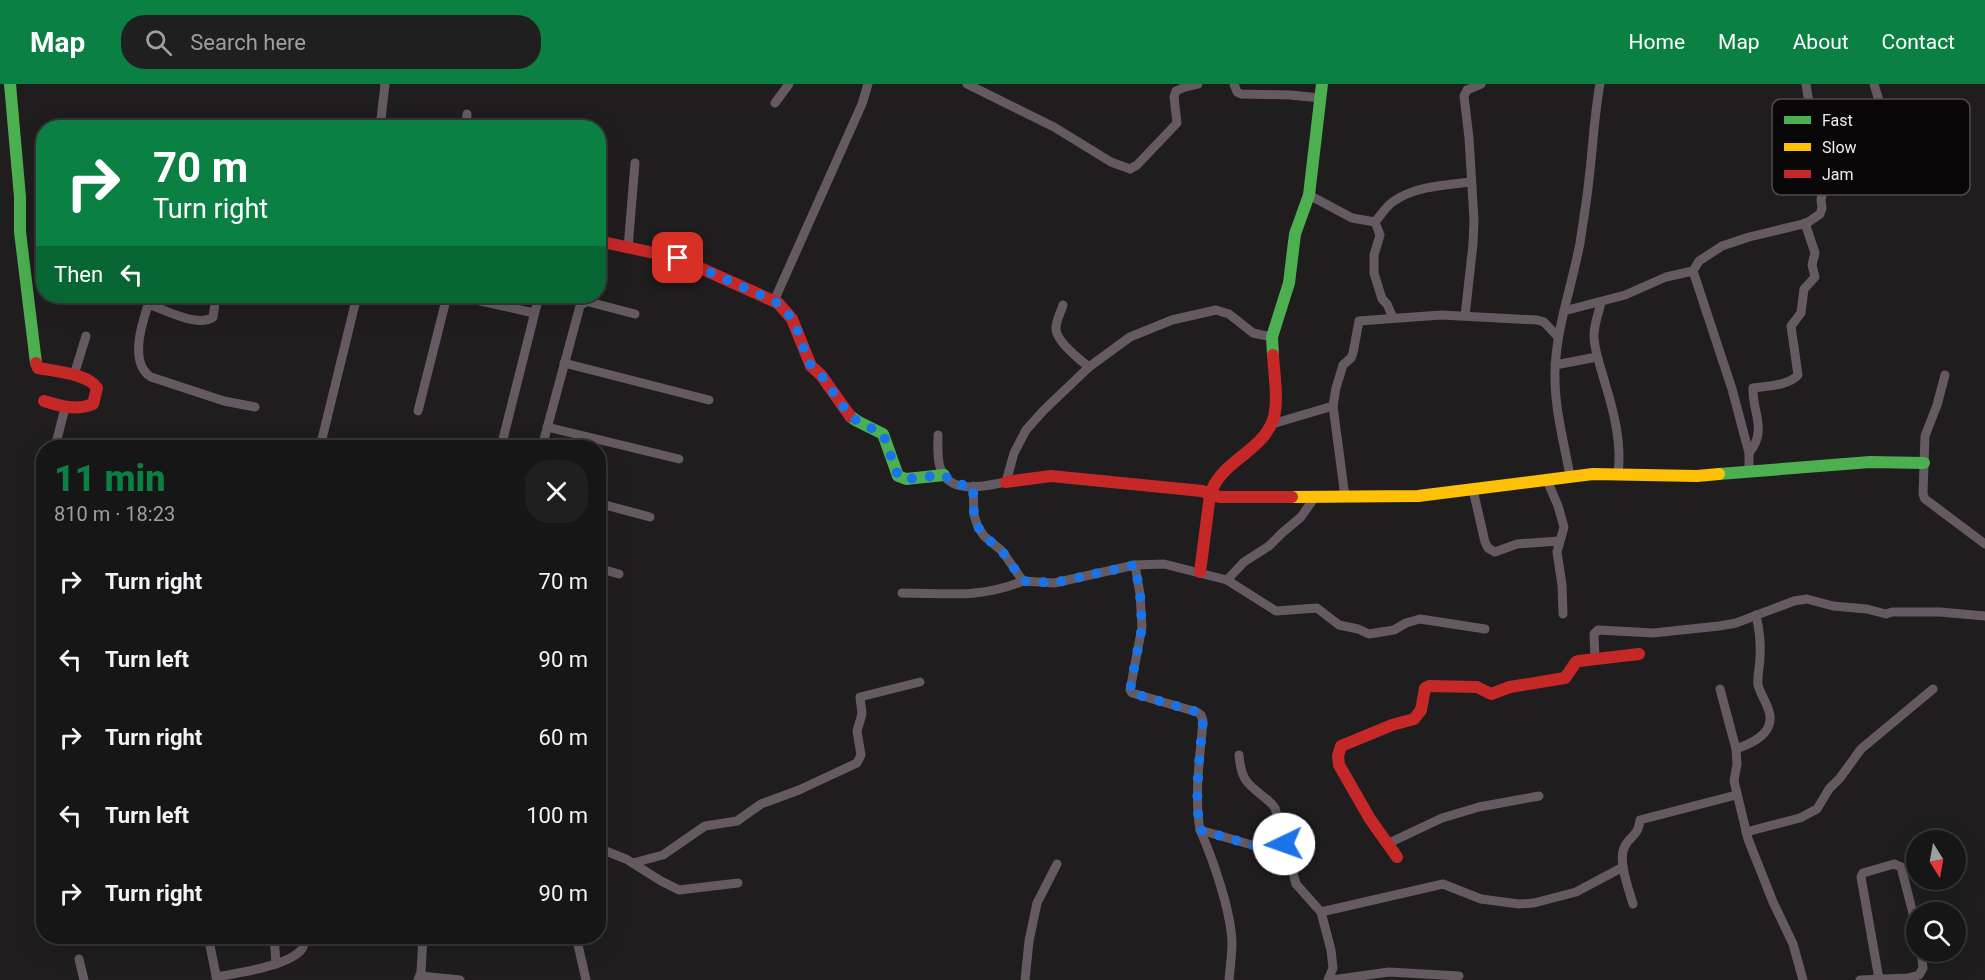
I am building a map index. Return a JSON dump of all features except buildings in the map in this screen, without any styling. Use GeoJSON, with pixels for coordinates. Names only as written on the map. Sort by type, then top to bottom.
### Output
{"type":"FeatureCollection","features":[{"type":"Feature","properties":{"kind":"street"},"geometry":{"type":"LineString","coordinates":[[10,84],[20,197],[20,232],[36,365],[38,368],[74,375],[94,383],[97,388],[94,401],[90,406],[65,408],[44,401]]}},
{"type":"Feature","properties":{"kind":"street"},"geometry":{"type":"LineString","coordinates":[[382,120],[385,84]]}},
{"type":"Feature","properties":{"kind":"street"},"geometry":{"type":"LineString","coordinates":[[775,103],[789,84]]}},
{"type":"Feature","properties":{"kind":"street"},"geometry":{"type":"LineString","coordinates":[[774,301],[862,104],[868,84]]}},
{"type":"Feature","properties":{"kind":"street"},"geometry":{"type":"LineString","coordinates":[[967,84],[1054,127],[1111,162],[1130,169],[1137,165],[1177,123],[1174,97],[1176,91],[1198,84]]}},
{"type":"Feature","properties":{"kind":"street"},"geometry":{"type":"LineString","coordinates":[[1234,84],[1237,92],[1241,94],[1321,98]]}},
{"type":"Feature","properties":{"kind":"street"},"geometry":{"type":"LineString","coordinates":[[1289,84],[1290,95]]}},
{"type":"Feature","properties":{"kind":"street"},"geometry":{"type":"LineString","coordinates":[[1200,572],[1210,495],[1217,478],[1264,435],[1272,424],[1275,409],[1272,337],[1289,283],[1295,234],[1309,195],[1315,160],[1322,84]]}},
{"type":"Feature","properties":{"kind":"street"},"geometry":{"type":"LineString","coordinates":[[1466,316],[1473,244],[1469,138],[1464,96],[1467,90],[1481,84]]}},
{"type":"Feature","properties":{"kind":"street"},"geometry":{"type":"LineString","coordinates":[[1570,476],[1557,404],[1555,365],[1558,337],[1573,277],[1588,191],[1600,84]]}},
{"type":"Feature","properties":{"kind":"street"},"geometry":{"type":"LineString","coordinates":[[1806,84],[1808,99]]}},
{"type":"Feature","properties":{"kind":"street"},"geometry":{"type":"LineString","coordinates":[[1874,84],[1878,99]]}},
{"type":"Feature","properties":{"kind":"street"},"geometry":{"type":"LineString","coordinates":[[467,114],[467,120]]}},
{"type":"Feature","properties":{"kind":"street"},"geometry":{"type":"LineString","coordinates":[[628,248],[635,163]]}},
{"type":"Feature","properties":{"kind":"street"},"geometry":{"type":"LineString","coordinates":[[1375,222],[1395,200],[1434,186],[1471,183]]}},
{"type":"Feature","properties":{"kind":"street"},"geometry":{"type":"LineString","coordinates":[[1309,195],[1352,218],[1375,222]]}},
{"type":"Feature","properties":{"kind":"street"},"geometry":{"type":"LineString","coordinates":[[1564,311],[1625,295],[1666,277],[1693,271],[1699,261],[1722,246],[1805,224],[1817,218],[1822,210],[1822,195]]}},
{"type":"Feature","properties":{"kind":"street"},"geometry":{"type":"LineString","coordinates":[[1375,222],[1380,235],[1374,255],[1374,273],[1382,299],[1387,304],[1392,318]]}},
{"type":"Feature","properties":{"kind":"street"},"geometry":{"type":"LineString","coordinates":[[1749,453],[1758,436],[1753,388],[1779,384],[1798,375],[1791,326],[1801,313],[1804,289],[1814,279],[1815,274],[1812,265],[1815,253],[1805,224]]}},
{"type":"Feature","properties":{"kind":"street"},"geometry":{"type":"LineString","coordinates":[[606,243],[678,258],[782,306],[792,319],[809,363],[821,375],[847,412],[857,421],[883,434],[898,476],[906,479],[944,475]]}},
{"type":"Feature","properties":{"kind":"street"},"geometry":{"type":"LineString","coordinates":[[1693,271],[1732,389],[1749,453],[1749,470]]}},
{"type":"Feature","properties":{"kind":"street"},"geometry":{"type":"LineString","coordinates":[[1601,302],[1594,333],[1597,357],[1610,401],[1620,455],[1618,474]]}},
{"type":"Feature","properties":{"kind":"street"},"geometry":{"type":"LineString","coordinates":[[149,303],[138,346],[142,366],[147,375],[224,401],[255,407]]}},
{"type":"Feature","properties":{"kind":"street"},"geometry":{"type":"LineString","coordinates":[[157,303],[196,321],[207,321],[213,316],[215,303]]}},
{"type":"Feature","properties":{"kind":"street"},"geometry":{"type":"LineString","coordinates":[[322,440],[355,303]]}},
{"type":"Feature","properties":{"kind":"street"},"geometry":{"type":"LineString","coordinates":[[418,411],[445,303]]}},
{"type":"Feature","properties":{"kind":"street"},"geometry":{"type":"LineString","coordinates":[[489,303],[534,313]]}},
{"type":"Feature","properties":{"kind":"street"},"geometry":{"type":"LineString","coordinates":[[503,440],[536,303]]}},
{"type":"Feature","properties":{"kind":"street"},"geometry":{"type":"LineString","coordinates":[[544,440],[577,313],[583,303]]}},
{"type":"Feature","properties":{"kind":"street"},"geometry":{"type":"LineString","coordinates":[[593,303],[634,314]]}},
{"type":"Feature","properties":{"kind":"street"},"geometry":{"type":"LineString","coordinates":[[1063,305],[1056,326],[1057,333],[1071,351],[1089,368]]}},
{"type":"Feature","properties":{"kind":"street"},"geometry":{"type":"LineString","coordinates":[[1006,482],[1014,453],[1026,430],[1089,368],[1130,337],[1155,325],[1216,310],[1229,314],[1253,333],[1272,337]]}},
{"type":"Feature","properties":{"kind":"street"},"geometry":{"type":"LineString","coordinates":[[1345,497],[1333,406],[1343,365],[1353,353],[1359,321],[1441,315],[1540,321],[1544,322],[1558,337]]}},
{"type":"Feature","properties":{"kind":"street"},"geometry":{"type":"LineString","coordinates":[[74,375],[86,336]]}},
{"type":"Feature","properties":{"kind":"street"},"geometry":{"type":"LineString","coordinates":[[1555,365],[1597,357]]}},
{"type":"Feature","properties":{"kind":"street"},"geometry":{"type":"LineString","coordinates":[[564,363],[709,400]]}},
{"type":"Feature","properties":{"kind":"street"},"geometry":{"type":"LineString","coordinates":[[1945,375],[1925,436],[1922,492],[1925,499],[1985,544]]}},
{"type":"Feature","properties":{"kind":"street"},"geometry":{"type":"LineString","coordinates":[[1272,424],[1333,406]]}},
{"type":"Feature","properties":{"kind":"street"},"geometry":{"type":"LineString","coordinates":[[57,440],[65,408]]}},
{"type":"Feature","properties":{"kind":"street"},"geometry":{"type":"LineString","coordinates":[[548,427],[601,440]]}},
{"type":"Feature","properties":{"kind":"street"},"geometry":{"type":"LineString","coordinates":[[938,435],[939,458],[944,475],[954,484],[973,486],[1038,477],[1066,477],[1202,491],[1210,495],[1230,497],[1418,496],[1570,476],[1618,474],[1697,476],[1870,462],[1924,463]]}},
{"type":"Feature","properties":{"kind":"street"},"geometry":{"type":"LineString","coordinates":[[606,441],[679,459]]}},
{"type":"Feature","properties":{"kind":"street"},"geometry":{"type":"LineString","coordinates":[[1547,480],[1564,527],[1557,552],[1563,614]]}},
{"type":"Feature","properties":{"kind":"street"},"geometry":{"type":"LineString","coordinates":[[973,486],[974,515],[978,527],[984,536],[1002,551],[1023,581]]}},
{"type":"Feature","properties":{"kind":"street"},"geometry":{"type":"LineString","coordinates":[[1473,490],[1485,542],[1491,551],[1517,544],[1559,541]]}},
{"type":"Feature","properties":{"kind":"street"},"geometry":{"type":"LineString","coordinates":[[1227,580],[1244,562],[1269,546],[1301,517],[1315,497]]}},
{"type":"Feature","properties":{"kind":"street"},"geometry":{"type":"LineString","coordinates":[[606,505],[650,517]]}},
{"type":"Feature","properties":{"kind":"street"},"geometry":{"type":"LineString","coordinates":[[902,592],[960,595],[998,590],[1023,581],[1054,583],[1135,565],[1164,564],[1227,580],[1271,609],[1280,611],[1317,608],[1339,626],[1360,629],[1369,634],[1394,630],[1420,619],[1485,629]]}},
{"type":"Feature","properties":{"kind":"street"},"geometry":{"type":"LineString","coordinates":[[1135,565],[1142,627],[1130,690],[1132,693],[1197,712],[1203,720],[1198,808],[1200,830],[1214,865],[1229,920],[1232,942],[1229,980]]}},
{"type":"Feature","properties":{"kind":"street"},"geometry":{"type":"LineString","coordinates":[[606,570],[619,574]]}},
{"type":"Feature","properties":{"kind":"street"},"geometry":{"type":"LineString","coordinates":[[1596,658],[1594,633],[1598,630],[1631,633],[1670,632],[1719,626],[1794,601],[1811,599],[1826,604],[1867,609],[1886,614],[1931,612],[1985,616]]}},
{"type":"Feature","properties":{"kind":"street"},"geometry":{"type":"LineString","coordinates":[[1736,749],[1754,741],[1769,726],[1769,715],[1758,680],[1761,648],[1756,615]]}},
{"type":"Feature","properties":{"kind":"street"},"geometry":{"type":"LineString","coordinates":[[1397,857],[1370,819],[1339,765],[1338,756],[1341,746],[1392,725],[1414,719],[1421,710],[1425,688],[1429,686],[1478,687],[1491,694],[1510,687],[1565,678],[1576,662],[1639,654]]}},
{"type":"Feature","properties":{"kind":"street"},"geometry":{"type":"LineString","coordinates":[[633,863],[663,855],[705,826],[737,820],[761,804],[799,790],[859,761],[861,755],[857,731],[862,714],[860,697],[920,682]]}},
{"type":"Feature","properties":{"kind":"street"},"geometry":{"type":"LineString","coordinates":[[1720,689],[1736,749],[1737,764],[1734,781],[1746,832],[1773,902],[1793,944],[1803,980]]}},
{"type":"Feature","properties":{"kind":"street"},"geometry":{"type":"LineString","coordinates":[[1746,832],[1800,818],[1817,808],[1861,749],[1933,689]]}},
{"type":"Feature","properties":{"kind":"street"},"geometry":{"type":"LineString","coordinates":[[1239,755],[1242,775],[1275,808],[1296,884],[1321,912],[1331,950],[1333,968],[1330,980],[1389,972],[1459,976]]}},
{"type":"Feature","properties":{"kind":"street"},"geometry":{"type":"LineString","coordinates":[[1633,904],[1623,867],[1623,848],[1637,833],[1640,820],[1736,795]]}},
{"type":"Feature","properties":{"kind":"street"},"geometry":{"type":"LineString","coordinates":[[1389,843],[1442,818],[1479,807],[1539,796]]}},
{"type":"Feature","properties":{"kind":"street"},"geometry":{"type":"LineString","coordinates":[[1200,830],[1259,847],[1284,844]]}},
{"type":"Feature","properties":{"kind":"street"},"geometry":{"type":"LineString","coordinates":[[606,851],[633,863],[679,890],[738,883]]}},
{"type":"Feature","properties":{"kind":"street"},"geometry":{"type":"LineString","coordinates":[[1025,980],[1029,941],[1037,903],[1057,864]]}},
{"type":"Feature","properties":{"kind":"street"},"geometry":{"type":"LineString","coordinates":[[1879,979],[1863,873],[1894,864],[1901,867],[1910,902]]}},
{"type":"Feature","properties":{"kind":"street"},"geometry":{"type":"LineString","coordinates":[[1321,912],[1443,884],[1481,899],[1519,904],[1534,903],[1576,892],[1623,867]]}},
{"type":"Feature","properties":{"kind":"street"},"geometry":{"type":"LineString","coordinates":[[210,944],[217,979],[276,964],[299,952],[304,944]]}},
{"type":"Feature","properties":{"kind":"street"},"geometry":{"type":"LineString","coordinates":[[275,944],[276,964]]}},
{"type":"Feature","properties":{"kind":"street"},"geometry":{"type":"LineString","coordinates":[[422,944],[418,978],[460,980]]}},
{"type":"Feature","properties":{"kind":"street"},"geometry":{"type":"LineString","coordinates":[[578,944],[586,980]]}},
{"type":"Feature","properties":{"kind":"street"},"geometry":{"type":"LineString","coordinates":[[79,959],[84,980]]}},
{"type":"Feature","properties":{"kind":"street"},"geometry":{"type":"LineString","coordinates":[[1860,980],[1908,978],[1919,975],[1923,968],[1922,962]]}},
{"type":"Feature","properties":{"kind":"traffic: fast"},"geometry":{"type":"LineString","coordinates":[[10,84],[20,197],[20,232],[36,363]]}},
{"type":"Feature","properties":{"kind":"traffic: fast"},"geometry":{"type":"LineString","coordinates":[[1273,355],[1272,337],[1289,283],[1295,234],[1309,195],[1322,84]]}},
{"type":"Feature","properties":{"kind":"traffic: fast"},"geometry":{"type":"LineString","coordinates":[[850,416],[883,434],[898,476],[906,479],[944,475]]}},
{"type":"Feature","properties":{"kind":"traffic: fast"},"geometry":{"type":"LineString","coordinates":[[1719,474],[1870,462],[1924,463]]}},
{"type":"Feature","properties":{"kind":"traffic: slow"},"geometry":{"type":"LineString","coordinates":[[1292,497],[1418,496],[1593,474],[1697,476],[1719,474]]}},
{"type":"Feature","properties":{"kind":"traffic: jam"},"geometry":{"type":"LineString","coordinates":[[606,243],[678,258],[778,303],[792,319],[811,366],[821,375],[850,416]]}},
{"type":"Feature","properties":{"kind":"traffic: jam"},"geometry":{"type":"LineString","coordinates":[[1200,572],[1210,495],[1215,483],[1231,465],[1260,441],[1273,420],[1276,397],[1273,355]]}},
{"type":"Feature","properties":{"kind":"traffic: jam"},"geometry":{"type":"LineString","coordinates":[[36,363],[38,368],[87,379],[97,388],[93,404],[87,406],[68,407],[44,401]]}},
{"type":"Feature","properties":{"kind":"traffic: jam"},"geometry":{"type":"LineString","coordinates":[[1006,482],[1051,476],[1202,491],[1220,497],[1292,497]]}},
{"type":"Feature","properties":{"kind":"traffic: jam"},"geometry":{"type":"LineString","coordinates":[[1397,857],[1370,819],[1339,765],[1338,756],[1341,746],[1392,725],[1414,719],[1421,710],[1425,688],[1429,686],[1477,687],[1491,694],[1510,687],[1565,678],[1579,661],[1639,654]]}},
{"type":"Feature","properties":{"kind":"route"},"geometry":{"type":"LineString","coordinates":[[678,258],[782,306],[792,319],[809,363],[821,375],[843,408],[857,421],[883,434],[898,476],[906,479],[944,475],[954,484],[964,487],[973,486],[974,515],[978,527],[984,536],[1002,551],[1023,581],[1054,583],[1135,565],[1142,627],[1130,690],[1132,693],[1161,700],[1201,715],[1203,720],[1198,808],[1200,830],[1259,847],[1284,844]]}}]}
